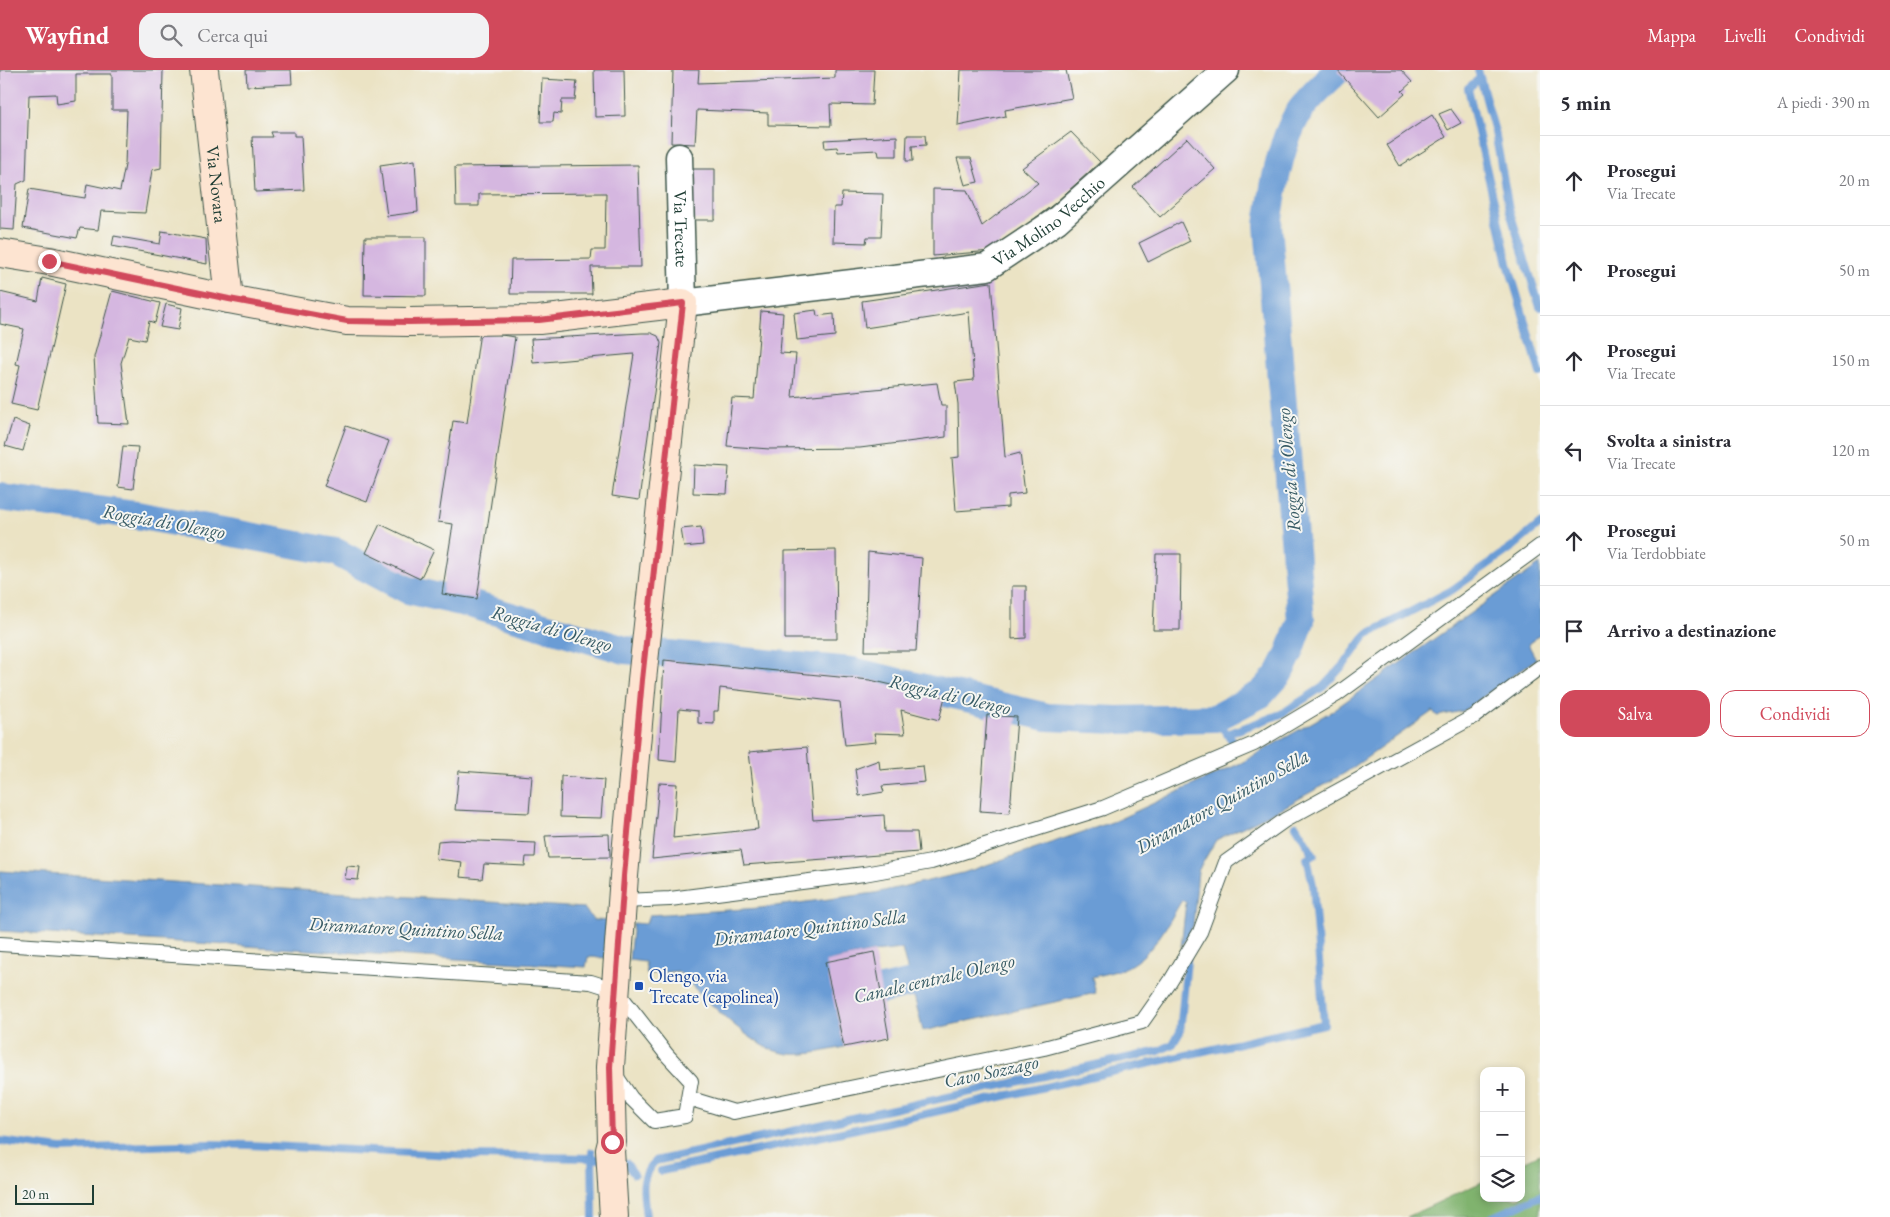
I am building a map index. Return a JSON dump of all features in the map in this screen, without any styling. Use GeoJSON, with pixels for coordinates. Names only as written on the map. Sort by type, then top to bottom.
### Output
{"type":"FeatureCollection","features":[{"type":"Feature","properties":{"kind":"main road","name":"Via Novara"},"geometry":{"type":"LineString","coordinates":[[204,70],[229,299]]}},
{"type":"Feature","properties":{"kind":"main road"},"geometry":{"type":"LineString","coordinates":[[0,253],[49,261],[229,299],[347,321],[539,320],[683,303]]}},
{"type":"Feature","properties":{"kind":"main road","name":"Via Trecate"},"geometry":{"type":"LineString","coordinates":[[610,1067],[642,680],[683,303]]}},
{"type":"Feature","properties":{"kind":"main road"},"geometry":{"type":"LineString","coordinates":[[610,1067],[611,1161],[614,1217]]}},
{"type":"Feature","properties":{"kind":"street","name":"Via Molino Vecchio"},"geometry":{"type":"LineString","coordinates":[[683,303],[987,267],[1056,221],[1226,70]]}},
{"type":"Feature","properties":{"kind":"street","name":"Via Trecate"},"geometry":{"type":"LineString","coordinates":[[680,157],[683,303]]}},
{"type":"Feature","properties":{"kind":"lane"},"geometry":{"type":"LineString","coordinates":[[623,899],[670,899],[864,874],[931,862],[1103,808],[1254,744],[1336,694],[1540,546]]}},
{"type":"Feature","properties":{"kind":"lane"},"geometry":{"type":"LineString","coordinates":[[688,1098],[734,1112],[1044,1048],[1142,1022],[1170,982],[1200,932],[1226,862],[1285,820],[1475,716],[1540,667]]}},
{"type":"Feature","properties":{"kind":"lane"},"geometry":{"type":"LineString","coordinates":[[0,944],[591,982],[616,990],[667,1055],[691,1080],[685,1116],[654,1121],[631,1098],[610,1067]]}},
{"type":"Feature","properties":{"kind":"green space"},"geometry":{"type":"Polygon","coordinates":[[[1540,1154],[1540,1217],[1407,1217],[1480,1183],[1480,1202],[1525,1202],[1525,1161],[1540,1154]]]}},
{"type":"Feature","properties":{"kind":"water","name":"Diramatore Quintino Sella"},"geometry":{"type":"Polygon","coordinates":[[[1540,564],[1540,635],[1528,644],[1536,659],[1463,711],[1437,716],[1433,711],[1345,773],[1286,806],[1216,840],[1198,871],[1193,926],[1181,947],[1186,902],[1182,900],[1159,938],[1145,954],[1123,969],[1092,977],[1096,993],[923,1031],[902,949],[874,952],[826,962],[844,1047],[812,1053],[787,1054],[754,1040],[726,1018],[678,971],[647,974],[645,962],[629,960],[633,923],[646,924],[649,915],[760,908],[875,893],[963,873],[1115,821],[1241,763],[1332,711],[1540,564]]]}},
{"type":"Feature","properties":{"kind":"water","name":"Diramatore Quintino Sella"},"geometry":{"type":"Polygon","coordinates":[[[0,871],[584,908],[593,920],[611,921],[608,958],[588,957],[586,967],[0,931],[0,871]]]}},
{"type":"Feature","properties":{"kind":"building"},"geometry":{"type":"Polygon","coordinates":[[[0,70],[163,70],[161,168],[152,170],[145,213],[101,211],[98,230],[80,228],[77,238],[23,228],[29,189],[85,198],[87,184],[120,191],[125,165],[127,110],[112,110],[112,74],[76,74],[76,101],[57,104],[56,94],[29,95],[26,180],[17,184],[14,230],[0,229],[0,70]]]}},
{"type":"Feature","properties":{"kind":"building"},"geometry":{"type":"Polygon","coordinates":[[[246,70],[291,70],[292,84],[247,86],[246,70]]]}},
{"type":"Feature","properties":{"kind":"building"},"geometry":{"type":"Polygon","coordinates":[[[594,70],[624,70],[625,116],[595,117],[594,70]]]}},
{"type":"Feature","properties":{"kind":"building"},"geometry":{"type":"Polygon","coordinates":[[[673,70],[699,70],[698,83],[835,78],[835,70],[874,70],[872,105],[830,104],[831,126],[768,125],[768,113],[697,110],[695,144],[671,143],[673,70]]]}},
{"type":"Feature","properties":{"kind":"building"},"geometry":{"type":"Polygon","coordinates":[[[961,70],[1066,70],[1072,98],[1005,110],[1006,116],[958,126],[961,70]]]}},
{"type":"Feature","properties":{"kind":"building"},"geometry":{"type":"Polygon","coordinates":[[[1337,70],[1401,70],[1412,82],[1402,91],[1405,94],[1379,117],[1337,70]]]}},
{"type":"Feature","properties":{"kind":"building"},"geometry":{"type":"Polygon","coordinates":[[[542,79],[577,81],[575,100],[562,100],[561,114],[554,113],[553,122],[540,122],[542,79]]]}},
{"type":"Feature","properties":{"kind":"building"},"geometry":{"type":"Polygon","coordinates":[[[1451,109],[1461,123],[1448,130],[1439,114],[1451,109]]]}},
{"type":"Feature","properties":{"kind":"building"},"geometry":{"type":"Polygon","coordinates":[[[1432,115],[1446,137],[1400,166],[1387,145],[1432,115]]]}},
{"type":"Feature","properties":{"kind":"building"},"geometry":{"type":"Polygon","coordinates":[[[271,132],[294,132],[294,136],[301,136],[304,190],[255,192],[252,137],[273,137],[271,132]]]}},
{"type":"Feature","properties":{"kind":"building"},"geometry":{"type":"Polygon","coordinates":[[[1071,132],[1100,162],[1054,204],[991,251],[933,256],[933,189],[967,190],[982,226],[1038,183],[1022,168],[1071,132]]]}},
{"type":"Feature","properties":{"kind":"building"},"geometry":{"type":"Polygon","coordinates":[[[907,135],[925,135],[926,145],[912,146],[913,161],[906,161],[907,135]]]}},
{"type":"Feature","properties":{"kind":"building"},"geometry":{"type":"Polygon","coordinates":[[[897,136],[897,156],[879,156],[878,150],[838,152],[837,147],[825,148],[824,140],[897,136]]]}},
{"type":"Feature","properties":{"kind":"building"},"geometry":{"type":"Polygon","coordinates":[[[1187,138],[1215,169],[1160,217],[1133,187],[1187,138]]]}},
{"type":"Feature","properties":{"kind":"building"},"geometry":{"type":"Polygon","coordinates":[[[957,158],[971,158],[978,182],[965,185],[957,158]]]}},
{"type":"Feature","properties":{"kind":"building"},"geometry":{"type":"Polygon","coordinates":[[[415,160],[418,212],[387,216],[380,165],[415,160]]]}},
{"type":"Feature","properties":{"kind":"building"},"geometry":{"type":"Polygon","coordinates":[[[638,165],[641,267],[591,267],[592,294],[510,294],[511,260],[591,259],[592,250],[605,250],[606,193],[479,194],[479,206],[456,206],[455,167],[638,165]]]}},
{"type":"Feature","properties":{"kind":"building"},"geometry":{"type":"Polygon","coordinates":[[[692,169],[715,169],[715,220],[693,220],[692,169]]]}},
{"type":"Feature","properties":{"kind":"building"},"geometry":{"type":"Polygon","coordinates":[[[842,193],[883,194],[881,237],[867,237],[866,243],[833,242],[834,207],[841,207],[842,193]]]}},
{"type":"Feature","properties":{"kind":"building"},"geometry":{"type":"Polygon","coordinates":[[[1181,222],[1190,241],[1148,262],[1139,243],[1181,222]]]}},
{"type":"Feature","properties":{"kind":"building"},"geometry":{"type":"Polygon","coordinates":[[[162,231],[206,239],[207,264],[112,246],[114,236],[160,244],[162,231]]]}},
{"type":"Feature","properties":{"kind":"building"},"geometry":{"type":"Polygon","coordinates":[[[365,237],[426,237],[426,296],[364,295],[365,237]]]}},
{"type":"Feature","properties":{"kind":"building"},"geometry":{"type":"Polygon","coordinates":[[[42,278],[66,284],[37,410],[11,404],[20,365],[16,364],[24,329],[0,324],[0,292],[38,301],[42,278]]]}},
{"type":"Feature","properties":{"kind":"building"},"geometry":{"type":"Polygon","coordinates":[[[991,282],[1005,457],[1020,453],[1025,493],[1008,495],[1008,507],[956,511],[952,458],[959,457],[958,404],[955,382],[974,380],[969,312],[865,328],[862,301],[991,282]]]}},
{"type":"Feature","properties":{"kind":"building"},"geometry":{"type":"Polygon","coordinates":[[[112,291],[160,303],[155,323],[149,321],[145,340],[129,337],[121,363],[129,424],[98,423],[94,357],[112,291]]]}},
{"type":"Feature","properties":{"kind":"building"},"geometry":{"type":"Polygon","coordinates":[[[166,304],[182,308],[178,330],[160,327],[166,304]]]}},
{"type":"Feature","properties":{"kind":"building"},"geometry":{"type":"Polygon","coordinates":[[[816,310],[817,316],[834,314],[835,336],[797,340],[794,313],[816,310]]]}},
{"type":"Feature","properties":{"kind":"building"},"geometry":{"type":"Polygon","coordinates":[[[761,311],[783,313],[780,353],[796,354],[792,397],[937,383],[941,405],[946,405],[946,437],[860,448],[770,449],[727,446],[732,398],[754,399],[761,311]]]}},
{"type":"Feature","properties":{"kind":"building"},"geometry":{"type":"Polygon","coordinates":[[[480,332],[515,337],[477,599],[442,594],[453,524],[438,522],[453,421],[467,423],[480,332]]]}},
{"type":"Feature","properties":{"kind":"building"},"geometry":{"type":"Polygon","coordinates":[[[651,333],[658,336],[661,343],[639,500],[612,496],[634,354],[533,363],[531,339],[651,333]]]}},
{"type":"Feature","properties":{"kind":"building"},"geometry":{"type":"Polygon","coordinates":[[[13,420],[30,426],[23,451],[5,446],[13,420]]]}},
{"type":"Feature","properties":{"kind":"building"},"geometry":{"type":"Polygon","coordinates":[[[346,426],[389,441],[367,502],[324,486],[346,426]]]}},
{"type":"Feature","properties":{"kind":"building"},"geometry":{"type":"Polygon","coordinates":[[[123,446],[138,447],[133,489],[118,487],[123,446]]]}},
{"type":"Feature","properties":{"kind":"building"},"geometry":{"type":"Polygon","coordinates":[[[694,465],[729,467],[727,494],[693,493],[694,465]]]}},
{"type":"Feature","properties":{"kind":"building"},"geometry":{"type":"Polygon","coordinates":[[[380,524],[434,550],[420,579],[366,553],[380,524]]]}},
{"type":"Feature","properties":{"kind":"building"},"geometry":{"type":"Polygon","coordinates":[[[701,527],[703,545],[684,547],[681,529],[701,527]]]}},
{"type":"Feature","properties":{"kind":"building"},"geometry":{"type":"Polygon","coordinates":[[[836,550],[837,639],[785,639],[785,551],[836,550]]]}},
{"type":"Feature","properties":{"kind":"building"},"geometry":{"type":"Polygon","coordinates":[[[868,552],[922,558],[916,651],[865,651],[868,552]]]}},
{"type":"Feature","properties":{"kind":"building"},"geometry":{"type":"Polygon","coordinates":[[[1156,554],[1181,554],[1180,630],[1153,630],[1156,554]]]}},
{"type":"Feature","properties":{"kind":"building"},"geometry":{"type":"Polygon","coordinates":[[[1012,586],[1026,586],[1026,638],[1012,639],[1012,586]]]}},
{"type":"Feature","properties":{"kind":"building"},"geometry":{"type":"Polygon","coordinates":[[[664,660],[870,680],[945,697],[939,720],[901,710],[905,734],[874,733],[876,742],[845,745],[840,702],[720,688],[718,711],[714,711],[714,724],[698,723],[698,711],[679,709],[676,762],[659,760],[664,660]]]}},
{"type":"Feature","properties":{"kind":"building"},"geometry":{"type":"Polygon","coordinates":[[[987,715],[1017,717],[1010,813],[980,811],[987,715]]]}},
{"type":"Feature","properties":{"kind":"building"},"geometry":{"type":"Polygon","coordinates":[[[807,747],[813,820],[884,815],[885,832],[917,832],[919,852],[744,865],[741,850],[652,859],[659,783],[677,784],[673,838],[758,829],[749,752],[807,747]]]}},
{"type":"Feature","properties":{"kind":"building"},"geometry":{"type":"Polygon","coordinates":[[[879,760],[880,770],[923,766],[925,782],[882,786],[884,792],[859,796],[855,769],[879,760]]]}},
{"type":"Feature","properties":{"kind":"building"},"geometry":{"type":"Polygon","coordinates":[[[459,771],[532,776],[529,813],[455,810],[459,771]]]}},
{"type":"Feature","properties":{"kind":"building"},"geometry":{"type":"Polygon","coordinates":[[[561,776],[604,780],[601,818],[560,817],[561,776]]]}},
{"type":"Feature","properties":{"kind":"building"},"geometry":{"type":"Polygon","coordinates":[[[609,834],[610,857],[548,858],[545,836],[609,834]]]}},
{"type":"Feature","properties":{"kind":"building"},"geometry":{"type":"Polygon","coordinates":[[[438,841],[536,843],[535,857],[526,857],[525,866],[484,864],[482,879],[460,877],[462,862],[436,859],[438,841]]]}},
{"type":"Feature","properties":{"kind":"building"},"geometry":{"type":"Polygon","coordinates":[[[347,866],[360,867],[358,880],[345,879],[347,866]]]}},
{"type":"Feature","properties":{"kind":"building"},"geometry":{"type":"Polygon","coordinates":[[[874,952],[889,1038],[844,1047],[825,962],[874,952]]]}},
{"type":"Feature","properties":{"kind":"waterway","name":"Roggia di Olengo"},"geometry":{"type":"LineString","coordinates":[[0,497],[142,516],[336,552],[408,590],[470,604],[625,650],[852,671],[1047,717],[1117,720],[1215,718],[1261,694],[1279,674],[1290,652],[1301,621],[1268,225],[1280,160],[1293,123],[1307,102],[1338,70]]}},
{"type":"Feature","properties":{"kind":"waterway"},"geometry":{"type":"LineString","coordinates":[[1478,70],[1495,132],[1509,209],[1540,307]]}},
{"type":"Feature","properties":{"kind":"waterway"},"geometry":{"type":"LineString","coordinates":[[1479,79],[1468,88],[1508,263],[1540,373]]}},
{"type":"Feature","properties":{"kind":"waterway"},"geometry":{"type":"LineString","coordinates":[[1227,734],[1281,714],[1323,687],[1347,661],[1366,635],[1452,590],[1514,546],[1540,524]]}},
{"type":"Feature","properties":{"kind":"waterway"},"geometry":{"type":"LineString","coordinates":[[1215,718],[1234,743]]}},
{"type":"Feature","properties":{"kind":"waterway"},"geometry":{"type":"LineString","coordinates":[[661,1171],[921,1115],[1324,1024],[1313,885],[1307,858],[1314,855],[1296,826]]}},
{"type":"Feature","properties":{"kind":"waterway","name":"Cavo Sozzago"},"geometry":{"type":"LineString","coordinates":[[646,1217],[643,1187],[646,1174],[655,1161],[1159,1051],[1173,1044],[1180,1032],[1187,960]]}},
{"type":"Feature","properties":{"kind":"waterway","name":"Canale centrale Olengo"},"geometry":{"type":"LineString","coordinates":[[844,999],[946,975]]}},
{"type":"Feature","properties":{"kind":"waterway"},"geometry":{"type":"LineString","coordinates":[[0,1141],[61,1149],[208,1144],[605,1160]]}},
{"type":"Feature","properties":{"kind":"waterway"},"geometry":{"type":"LineString","coordinates":[[592,1152],[593,1217]]}},
{"type":"Feature","properties":{"kind":"waterway"},"geometry":{"type":"LineString","coordinates":[[616,1162],[626,1163],[634,1174]]}},
{"type":"Feature","properties":{"kind":"waterway"},"geometry":{"type":"LineString","coordinates":[[1493,1217],[1540,1196]]}},
{"type":"Feature","properties":{"kind":"place","name":"Olengo, via Trecate (capolinea)"},"geometry":{"type":"Point","coordinates":[639,986]}},
{"type":"Feature","properties":{"kind":"route"},"geometry":{"type":"LineString","coordinates":[[49,261],[229,299],[347,321],[539,320],[683,303],[642,680],[624,876],[610,1067],[612,1142]]}}]}
